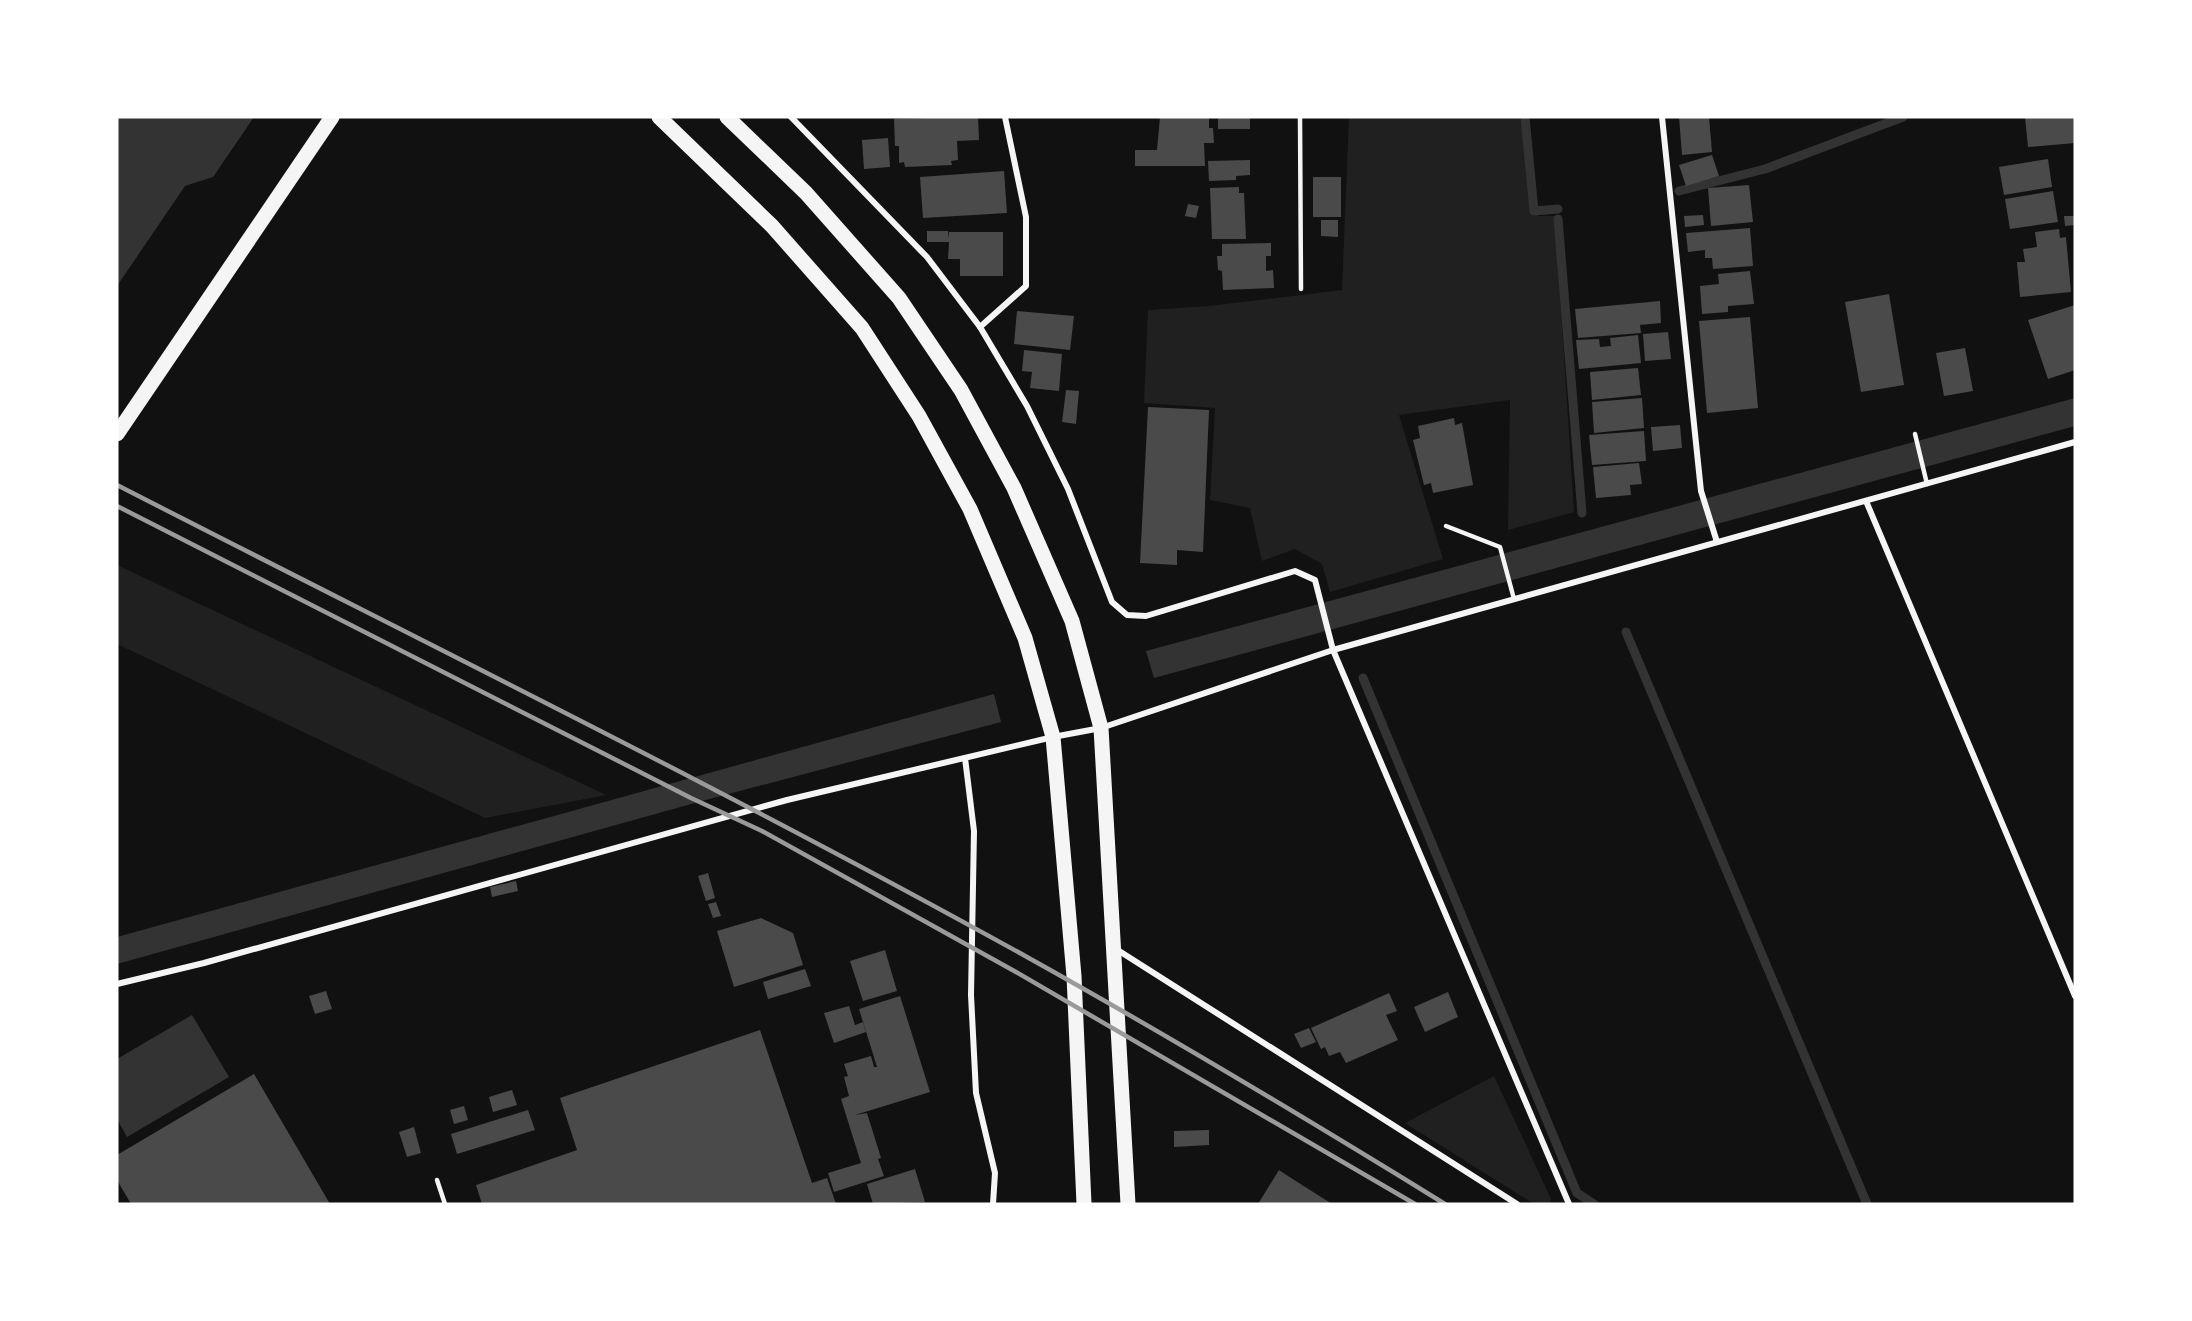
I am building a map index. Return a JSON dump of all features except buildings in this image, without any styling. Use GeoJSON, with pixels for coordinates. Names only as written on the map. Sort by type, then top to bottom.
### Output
{"type":"FeatureCollection","features":[{"type":"Feature","properties":{"kind":"main road"},"geometry":{"type":"LineString","coordinates":[[117,434],[332,117]]}},
{"type":"Feature","properties":{"kind":"main road"},"geometry":{"type":"LineString","coordinates":[[659,117],[772,226],[862,328],[919,416],[969,509],[1025,638],[1053,737],[1074,976],[1084,1204]]}},
{"type":"Feature","properties":{"kind":"main road"},"geometry":{"type":"LineString","coordinates":[[727,117],[806,193],[899,298],[962,390],[1014,488],[1072,621],[1101,728],[1128,1204]]}},
{"type":"Feature","properties":{"kind":"street"},"geometry":{"type":"LineString","coordinates":[[791,117],[927,257],[980,327],[1027,406],[1068,489],[1112,602],[1127,615],[1146,616],[1295,571],[1316,580],[1332,650],[1569,1204]]}},
{"type":"Feature","properties":{"kind":"street"},"geometry":{"type":"LineString","coordinates":[[980,327],[1026,286],[1026,218],[1005,117]]}},
{"type":"Feature","properties":{"kind":"street"},"geometry":{"type":"LineString","coordinates":[[1662,117],[1701,491],[1717,542]]}},
{"type":"Feature","properties":{"kind":"street"},"geometry":{"type":"LineString","coordinates":[[117,984],[204,963],[787,800],[1053,737],[1101,728],[1332,650],[2075,442]]}},
{"type":"Feature","properties":{"kind":"street"},"geometry":{"type":"LineString","coordinates":[[1866,501],[2075,996]]}},
{"type":"Feature","properties":{"kind":"street"},"geometry":{"type":"LineString","coordinates":[[965,758],[974,831],[971,995],[976,1093],[995,1173],[993,1204]]}},
{"type":"Feature","properties":{"kind":"street"},"geometry":{"type":"LineString","coordinates":[[1115,949],[1517,1204]]}},
{"type":"Feature","properties":{"kind":"lane"},"geometry":{"type":"LineString","coordinates":[[1300,117],[1300,290]]}},
{"type":"Feature","properties":{"kind":"lane"},"geometry":{"type":"LineString","coordinates":[[1915,434],[1927,484]]}},
{"type":"Feature","properties":{"kind":"lane"},"geometry":{"type":"LineString","coordinates":[[1446,526],[1500,547],[1514,599]]}},
{"type":"Feature","properties":{"kind":"lane"},"geometry":{"type":"LineString","coordinates":[[437,1180],[445,1204]]}},
{"type":"Feature","properties":{"kind":"shaded area"},"geometry":{"type":"Polygon","coordinates":[[[117,117],[254,117],[213,177],[185,186],[117,286],[117,117]]]}},
{"type":"Feature","properties":{"kind":"shaded area"},"geometry":{"type":"Polygon","coordinates":[[[1349,117],[1527,117],[1538,216],[1555,216],[1574,512],[1508,530],[1510,400],[1399,415],[1443,559],[1330,592],[1322,564],[1295,549],[1262,561],[1250,508],[1210,500],[1215,408],[1144,403],[1148,310],[1209,306],[1342,290],[1349,117]]]}},
{"type":"Feature","properties":{"kind":"shaded area"},"geometry":{"type":"Polygon","coordinates":[[[2075,398],[2075,426],[1154,678],[1146,651],[2075,398]]]}},
{"type":"Feature","properties":{"kind":"shaded area"},"geometry":{"type":"Polygon","coordinates":[[[117,565],[606,795],[485,818],[117,644],[117,565]]]}},
{"type":"Feature","properties":{"kind":"shaded area"},"geometry":{"type":"Polygon","coordinates":[[[994,694],[1001,722],[702,801],[117,964],[117,937],[994,694]]]}},
{"type":"Feature","properties":{"kind":"shaded area"},"geometry":{"type":"Polygon","coordinates":[[[192,1015],[229,1077],[127,1137],[117,1119],[117,1059],[192,1015]]]}},
{"type":"Feature","properties":{"kind":"shaded area"},"geometry":{"type":"Polygon","coordinates":[[[1494,1076],[1551,1199],[1550,1204],[1534,1204],[1405,1123],[1494,1076]]]}},
{"type":"Feature","properties":{"kind":"waterway"},"geometry":{"type":"LineString","coordinates":[[1525,117],[1534,211],[1558,209]]}},
{"type":"Feature","properties":{"kind":"waterway"},"geometry":{"type":"LineString","coordinates":[[1679,191],[1765,169],[1903,117]]}},
{"type":"Feature","properties":{"kind":"waterway"},"geometry":{"type":"LineString","coordinates":[[1558,219],[1582,513]]}},
{"type":"Feature","properties":{"kind":"waterway"},"geometry":{"type":"LineString","coordinates":[[1626,632],[1867,1204]]}},
{"type":"Feature","properties":{"kind":"waterway"},"geometry":{"type":"LineString","coordinates":[[1363,678],[1577,1193],[1594,1204]]}},
{"type":"Feature","properties":{"kind":"railway"},"geometry":{"type":"LineString","coordinates":[[117,485],[574,717],[915,895],[1185,1047],[1445,1204]]}},
{"type":"Feature","properties":{"kind":"railway"},"geometry":{"type":"LineString","coordinates":[[117,506],[691,798],[762,831],[1016,972],[1415,1204]]}}]}
